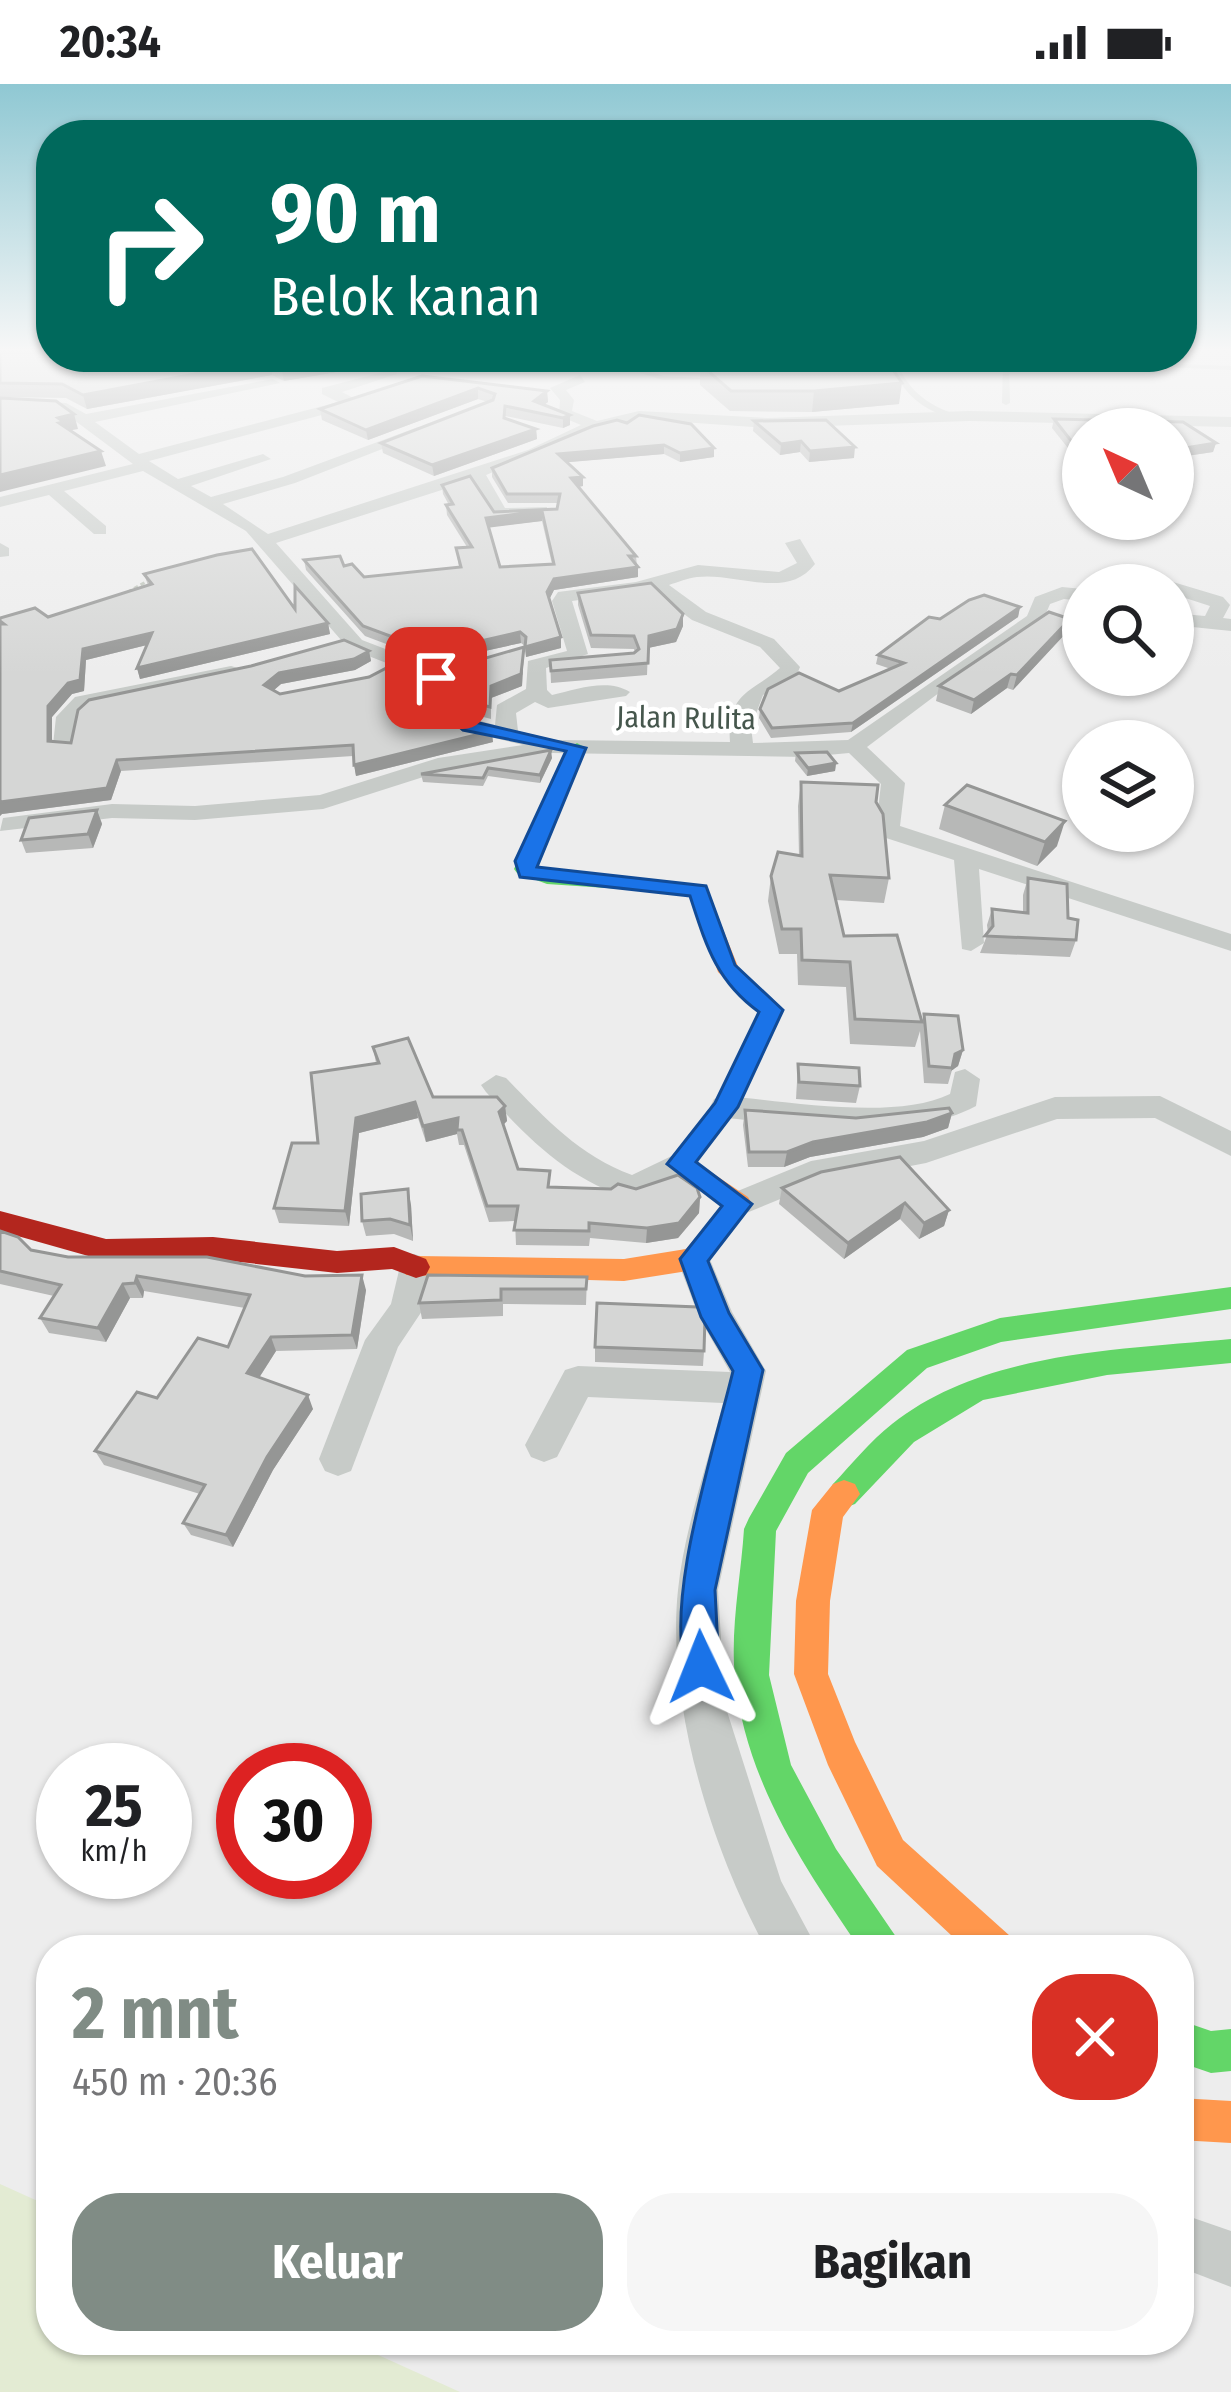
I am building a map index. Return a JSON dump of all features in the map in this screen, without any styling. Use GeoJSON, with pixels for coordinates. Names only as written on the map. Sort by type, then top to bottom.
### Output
{"type":"FeatureCollection","features":[{"type":"Feature","properties":{"kind":"main road"},"geometry":{"type":"LineString","coordinates":[[0,1221],[106,1250],[213,1248],[337,1262],[394,1258],[414,1268],[624,1270],[694,1259],[739,1204],[680,1164],[725,1107],[771,1010],[742,989],[724,966],[699,891],[547,878],[524,869],[567,747]]}},
{"type":"Feature","properties":{"kind":"main road"},"geometry":{"type":"LineString","coordinates":[[874,1935],[823,1862],[774,1771],[752,1676],[760,1529],[797,1463],[917,1359],[1000,1330],[1231,1298]]}},
{"type":"Feature","properties":{"kind":"main road"},"geometry":{"type":"LineString","coordinates":[[980,1935],[890,1853],[811,1674],[813,1601],[828,1510],[903,1433],[976,1390],[1107,1363],[1231,1351]]}},
{"type":"Feature","properties":{"kind":"main road"},"geometry":{"type":"LineString","coordinates":[[1194,2046],[1211,2052],[1231,2050]]}},
{"type":"Feature","properties":{"kind":"main road"},"geometry":{"type":"LineString","coordinates":[[1194,2120],[1231,2122]]}},
{"type":"Feature","properties":{"kind":"street","name":"Jalan Rulita"},"geometry":{"type":"LineString","coordinates":[[138,460],[266,540],[341,642],[443,671],[461,721],[473,728],[567,747],[854,746]]}},
{"type":"Feature","properties":{"kind":"street"},"geometry":{"type":"LineString","coordinates":[[0,502],[20,490],[54,490],[149,460]]}},
{"type":"Feature","properties":{"kind":"street"},"geometry":{"type":"LineString","coordinates":[[177,485],[261,460]]}},
{"type":"Feature","properties":{"kind":"street"},"geometry":{"type":"LineString","coordinates":[[209,502],[289,481],[345,460]]}},
{"type":"Feature","properties":{"kind":"street"},"geometry":{"type":"LineString","coordinates":[[266,540],[510,460]]}},
{"type":"Feature","properties":{"kind":"street"},"geometry":{"type":"LineString","coordinates":[[477,473],[500,513],[551,510]]}},
{"type":"Feature","properties":{"kind":"street"},"geometry":{"type":"LineString","coordinates":[[54,490],[100,530]]}},
{"type":"Feature","properties":{"kind":"street"},"geometry":{"type":"LineString","coordinates":[[570,659],[579,652],[563,598],[707,570],[764,579],[791,575],[806,564],[794,543]]}},
{"type":"Feature","properties":{"kind":"street"},"geometry":{"type":"LineString","coordinates":[[653,582],[699,616],[772,646],[790,667],[788,674],[754,691],[740,727],[742,747]]}},
{"type":"Feature","properties":{"kind":"street"},"geometry":{"type":"LineString","coordinates":[[1062,593],[1042,602],[1030,623],[973,658],[854,746],[893,783],[888,826],[892,832],[966,860],[1231,944]]}},
{"type":"Feature","properties":{"kind":"street"},"geometry":{"type":"LineString","coordinates":[[1194,595],[1220,605],[1221,623]]}},
{"type":"Feature","properties":{"kind":"street"},"geometry":{"type":"LineString","coordinates":[[608,657],[535,665],[537,692],[548,702],[583,693],[619,692]]}},
{"type":"Feature","properties":{"kind":"street"},"geometry":{"type":"LineString","coordinates":[[371,676],[398,660]]}},
{"type":"Feature","properties":{"kind":"street"},"geometry":{"type":"LineString","coordinates":[[64,745],[68,717],[83,702],[253,666]]}},
{"type":"Feature","properties":{"kind":"street"},"geometry":{"type":"LineString","coordinates":[[507,732],[505,710],[537,692]]}},
{"type":"Feature","properties":{"kind":"street"},"geometry":{"type":"LineString","coordinates":[[2,825],[112,811],[195,813],[323,802],[438,765],[567,747]]}},
{"type":"Feature","properties":{"kind":"street"},"geometry":{"type":"LineString","coordinates":[[966,860],[971,943]]}},
{"type":"Feature","properties":{"kind":"street"},"geometry":{"type":"LineString","coordinates":[[725,1107],[880,1115],[946,1111],[965,1099],[965,1079]]}},
{"type":"Feature","properties":{"kind":"street"},"geometry":{"type":"LineString","coordinates":[[496,1085],[561,1154],[592,1174],[634,1188],[680,1164]]}},
{"type":"Feature","properties":{"kind":"street"},"geometry":{"type":"LineString","coordinates":[[739,1204],[811,1172],[926,1152],[1054,1108],[1160,1107],[1231,1145]]}},
{"type":"Feature","properties":{"kind":"street"},"geometry":{"type":"LineString","coordinates":[[694,1259],[716,1317],[748,1370],[698,1590],[703,1706],[729,1801],[762,1894],[785,1935]]}},
{"type":"Feature","properties":{"kind":"street"},"geometry":{"type":"LineString","coordinates":[[338,1459],[382,1340],[406,1309],[414,1268]]}},
{"type":"Feature","properties":{"kind":"street"},"geometry":{"type":"LineString","coordinates":[[544,1445],[578,1381],[746,1388]]}},
{"type":"Feature","properties":{"kind":"street"},"geometry":{"type":"LineString","coordinates":[[1194,2245],[1231,2259]]}},
{"type":"Feature","properties":{"kind":"path"},"geometry":{"type":"LineString","coordinates":[[109,606],[157,577]]}},
{"type":"Feature","properties":{"kind":"green space"},"geometry":{"type":"Polygon","coordinates":[[[0,2184],[36,2200],[36,2355],[378,2355],[460,2392],[0,2392],[0,2184]]]}},
{"type":"Feature","properties":{"kind":"building"},"geometry":{"type":"Polygon","coordinates":[[[0,460],[64,460],[0,475],[0,460]]]}},
{"type":"Feature","properties":{"kind":"building"},"geometry":{"type":"Polygon","coordinates":[[[512,460],[564,460],[583,477],[571,478],[636,556],[629,556],[638,567],[554,579],[547,592],[561,637],[525,647],[526,637],[520,632],[433,652],[363,626],[304,560],[340,556],[344,566],[352,564],[364,577],[461,567],[456,548],[472,547],[446,505],[453,504],[442,485],[470,476],[494,512],[557,509],[560,494],[507,494],[492,468],[512,460]],[[542,511],[486,518],[500,567],[554,564],[542,511]]]}},
{"type":"Feature","properties":{"kind":"building"},"geometry":{"type":"Polygon","coordinates":[[[252,549],[295,609],[295,586],[328,623],[137,668],[152,633],[83,649],[80,680],[68,683],[48,706],[48,741],[71,743],[78,710],[89,700],[251,666],[344,640],[369,651],[354,659],[279,673],[264,685],[280,694],[369,677],[398,662],[421,671],[452,721],[492,731],[354,765],[353,745],[117,760],[107,788],[0,802],[0,624],[4,624],[0,618],[35,608],[48,617],[152,584],[144,574],[252,549]]]}},
{"type":"Feature","properties":{"kind":"building"},"geometry":{"type":"Polygon","coordinates":[[[651,583],[683,614],[677,629],[649,636],[648,663],[551,671],[550,660],[639,649],[634,636],[591,635],[578,593],[651,583]]]}},
{"type":"Feature","properties":{"kind":"building"},"geometry":{"type":"Polygon","coordinates":[[[984,595],[1020,607],[853,723],[772,728],[760,709],[768,689],[799,673],[839,691],[904,663],[878,655],[929,617],[940,619],[984,595]]]}},
{"type":"Feature","properties":{"kind":"building"},"geometry":{"type":"Polygon","coordinates":[[[1049,612],[1062,616],[1062,627],[1017,675],[1011,674],[974,700],[939,686],[1049,612]]]}},
{"type":"Feature","properties":{"kind":"building"},"geometry":{"type":"Polygon","coordinates":[[[524,647],[521,674],[491,686],[490,707],[475,703],[451,668],[524,647]]]}},
{"type":"Feature","properties":{"kind":"building"},"geometry":{"type":"Polygon","coordinates":[[[551,750],[540,775],[488,768],[483,778],[421,774],[551,750]]]}},
{"type":"Feature","properties":{"kind":"building"},"geometry":{"type":"Polygon","coordinates":[[[827,752],[836,763],[808,768],[796,753],[827,752]]]}},
{"type":"Feature","properties":{"kind":"building"},"geometry":{"type":"Polygon","coordinates":[[[801,782],[878,785],[876,802],[883,814],[889,878],[830,875],[844,936],[897,935],[922,1022],[855,1019],[850,962],[802,960],[801,929],[782,929],[771,876],[778,852],[802,856],[801,782]]]}},
{"type":"Feature","properties":{"kind":"building"},"geometry":{"type":"Polygon","coordinates":[[[967,785],[1062,820],[1062,824],[1045,842],[945,805],[967,785]]]}},
{"type":"Feature","properties":{"kind":"building"},"geometry":{"type":"Polygon","coordinates":[[[97,810],[88,834],[21,840],[29,818],[97,810]]]}},
{"type":"Feature","properties":{"kind":"building"},"geometry":{"type":"Polygon","coordinates":[[[1028,878],[1067,884],[1068,918],[1078,920],[1076,940],[985,936],[993,926],[992,909],[1028,913],[1028,878]]]}},
{"type":"Feature","properties":{"kind":"building"},"geometry":{"type":"Polygon","coordinates":[[[924,1014],[958,1016],[963,1050],[955,1054],[952,1068],[929,1066],[924,1014]]]}},
{"type":"Feature","properties":{"kind":"building"},"geometry":{"type":"Polygon","coordinates":[[[408,1038],[433,1097],[497,1097],[505,1106],[499,1112],[518,1169],[550,1171],[548,1187],[611,1189],[618,1184],[636,1189],[678,1175],[697,1188],[700,1197],[679,1223],[647,1228],[589,1223],[589,1231],[514,1230],[518,1206],[487,1206],[462,1130],[457,1130],[458,1118],[423,1126],[415,1102],[356,1118],[345,1211],[274,1208],[292,1143],[318,1143],[311,1073],[379,1063],[373,1047],[408,1038]]]}},
{"type":"Feature","properties":{"kind":"building"},"geometry":{"type":"Polygon","coordinates":[[[798,1064],[859,1068],[860,1086],[799,1082],[798,1064]]]}},
{"type":"Feature","properties":{"kind":"building"},"geometry":{"type":"Polygon","coordinates":[[[949,1108],[952,1113],[927,1122],[813,1142],[787,1152],[749,1152],[745,1110],[856,1118],[949,1108]]]}},
{"type":"Feature","properties":{"kind":"building"},"geometry":{"type":"Polygon","coordinates":[[[900,1157],[949,1210],[924,1223],[905,1203],[848,1243],[782,1188],[821,1172],[900,1157]]]}},
{"type":"Feature","properties":{"kind":"building"},"geometry":{"type":"Polygon","coordinates":[[[408,1189],[410,1225],[390,1219],[362,1221],[361,1194],[408,1189]]]}},
{"type":"Feature","properties":{"kind":"building"},"geometry":{"type":"Polygon","coordinates":[[[0,1231],[18,1237],[31,1250],[68,1257],[207,1257],[305,1276],[362,1275],[352,1335],[271,1337],[247,1373],[308,1395],[267,1457],[226,1535],[183,1523],[205,1485],[95,1451],[137,1392],[157,1398],[198,1338],[228,1347],[250,1295],[137,1276],[135,1283],[123,1284],[98,1328],[40,1318],[61,1285],[0,1271],[0,1231]]]}},
{"type":"Feature","properties":{"kind":"building"},"geometry":{"type":"Polygon","coordinates":[[[428,1275],[587,1277],[586,1289],[501,1289],[501,1300],[419,1303],[428,1275]]]}},
{"type":"Feature","properties":{"kind":"building"},"geometry":{"type":"Polygon","coordinates":[[[597,1303],[698,1307],[705,1318],[704,1351],[595,1347],[597,1303]]]}},
{"type":"Feature","properties":{"kind":"traffic: fast"},"geometry":{"type":"LineString","coordinates":[[577,748],[524,869],[547,878],[689,890]]}},
{"type":"Feature","properties":{"kind":"traffic: fast"},"geometry":{"type":"LineString","coordinates":[[874,1935],[823,1862],[774,1770],[752,1675],[760,1529],[797,1463],[917,1359],[1000,1330],[1231,1298]]}},
{"type":"Feature","properties":{"kind":"traffic: fast"},"geometry":{"type":"LineString","coordinates":[[844,1494],[903,1433],[976,1389],[1107,1363],[1231,1351]]}},
{"type":"Feature","properties":{"kind":"traffic: fast"},"geometry":{"type":"LineString","coordinates":[[1194,2046],[1211,2052],[1231,2050]]}},
{"type":"Feature","properties":{"kind":"traffic: slow"},"geometry":{"type":"LineString","coordinates":[[416,1267],[624,1270],[694,1259],[739,1204],[680,1164],[725,1107],[771,1010],[729,972],[699,891],[689,890]]}},
{"type":"Feature","properties":{"kind":"traffic: slow"},"geometry":{"type":"LineString","coordinates":[[844,1494],[828,1510],[813,1601],[811,1674],[841,1752],[890,1853],[980,1935]]}},
{"type":"Feature","properties":{"kind":"traffic: slow"},"geometry":{"type":"LineString","coordinates":[[1194,2120],[1231,2122]]}},
{"type":"Feature","properties":{"kind":"traffic: jam"},"geometry":{"type":"LineString","coordinates":[[0,1221],[106,1250],[213,1248],[337,1262],[394,1258],[416,1267]]}},
{"type":"Feature","properties":{"kind":"route"},"geometry":{"type":"LineString","coordinates":[[436,678],[459,718],[469,726],[577,748],[526,861],[527,872],[547,878],[699,891],[718,936],[724,966],[742,989],[771,1010],[725,1107],[680,1164],[739,1204],[694,1259],[716,1317],[748,1370],[698,1590],[701,1667]]}}]}
